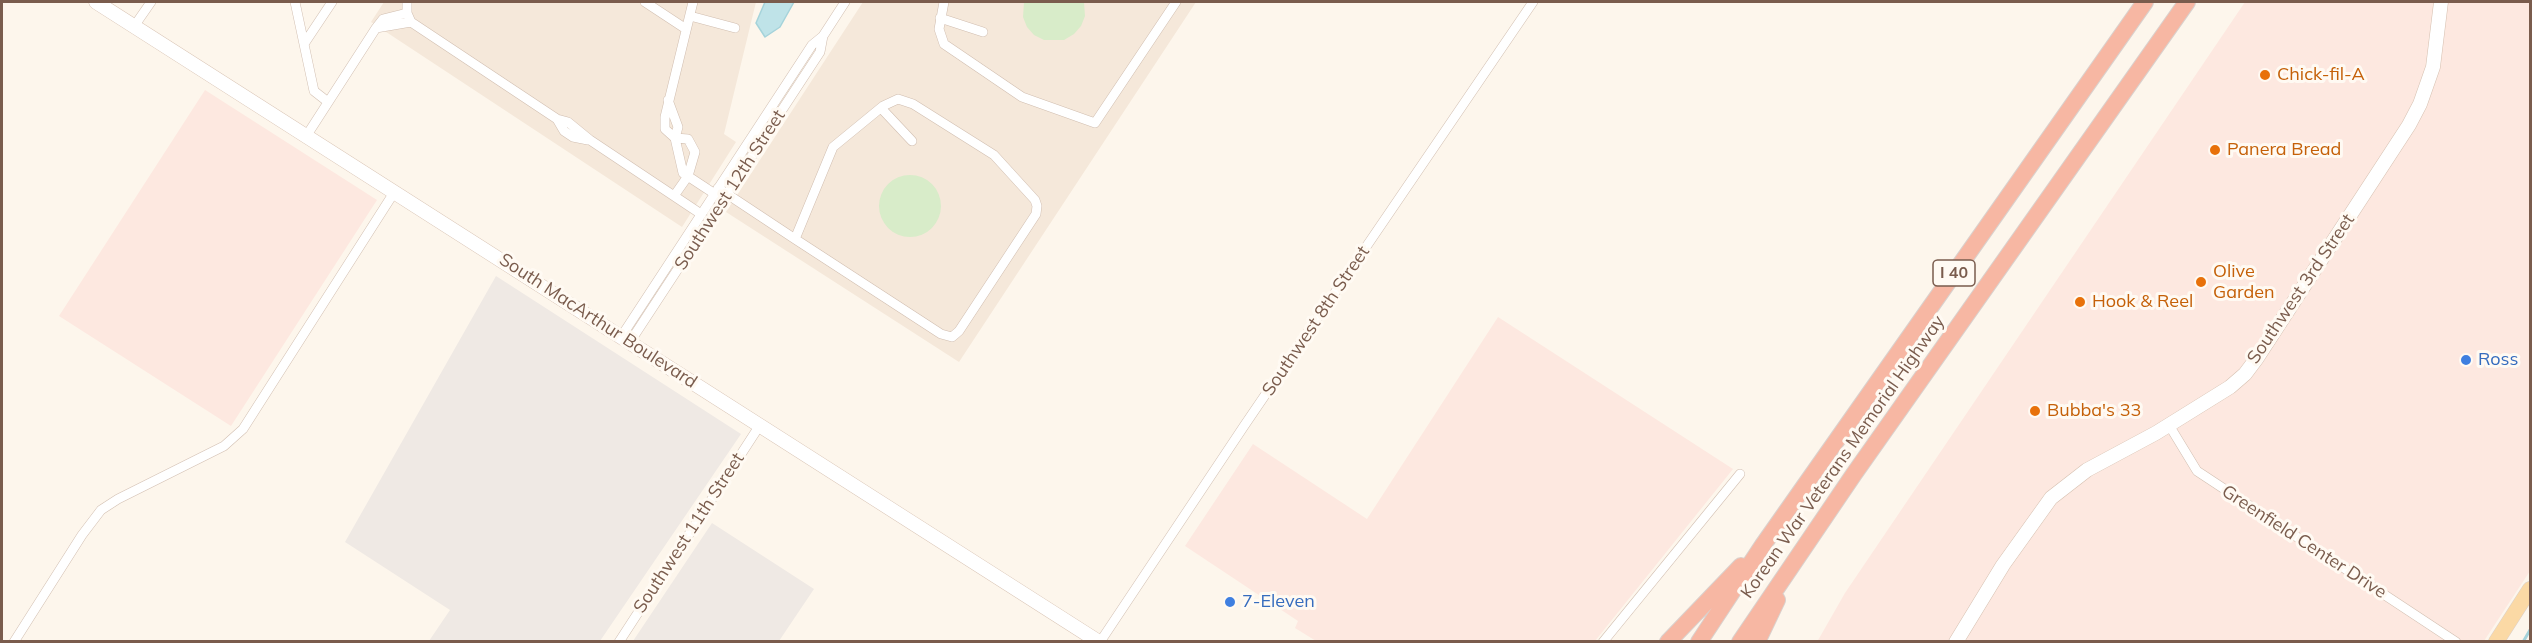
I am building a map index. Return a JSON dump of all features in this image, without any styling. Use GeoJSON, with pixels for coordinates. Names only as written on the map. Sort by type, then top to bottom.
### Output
{"type":"FeatureCollection","features":[{"type":"Feature","properties":{"kind":"highway","name":"Korean War Veterans Memorial Highway"},"geometry":{"type":"LineString","coordinates":[[1699,642],[1763,544],[2145,2]]}},
{"type":"Feature","properties":{"kind":"highway","name":"Korean War Veterans Memorial Highway"},"geometry":{"type":"LineString","coordinates":[[1740,642],[1797,556],[2187,2]]}},
{"type":"Feature","properties":{"kind":"highway"},"geometry":{"type":"LineString","coordinates":[[1668,642],[1704,602],[1763,544]]}},
{"type":"Feature","properties":{"kind":"highway"},"geometry":{"type":"LineString","coordinates":[[1757,642],[1797,556]]}},
{"type":"Feature","properties":{"kind":"main road","name":"South MacArthur Boulevard"},"geometry":{"type":"LineString","coordinates":[[96,2],[1100,642]]}},
{"type":"Feature","properties":{"kind":"main road","name":"Southwest 3rd Street"},"geometry":{"type":"LineString","coordinates":[[1956,642],[2003,566],[2051,498],[2086,470],[2169,425],[2230,387],[2245,374],[2269,341],[2409,125],[2431,75],[2440,2]]}},
{"type":"Feature","properties":{"kind":"main road"},"geometry":{"type":"LineString","coordinates":[[2496,642],[2530,589]]}},
{"type":"Feature","properties":{"kind":"street"},"geometry":{"type":"LineString","coordinates":[[135,26],[151,2]]}},
{"type":"Feature","properties":{"kind":"street"},"geometry":{"type":"LineString","coordinates":[[295,2],[314,91],[328,102]]}},
{"type":"Feature","properties":{"kind":"street"},"geometry":{"type":"LineString","coordinates":[[304,44],[332,2]]}},
{"type":"Feature","properties":{"kind":"street"},"geometry":{"type":"LineString","coordinates":[[407,2],[409,17],[557,119],[564,131],[573,138],[590,140],[701,214]]}},
{"type":"Feature","properties":{"kind":"street"},"geometry":{"type":"LineString","coordinates":[[645,2],[687,29]]}},
{"type":"Feature","properties":{"kind":"street"},"geometry":{"type":"LineString","coordinates":[[693,2],[668,100],[678,127],[675,138],[683,173],[795,239],[940,334],[952,337],[959,331],[1036,214],[1037,206],[1035,200],[994,155],[906,100],[889,102],[833,147],[795,239]]}},
{"type":"Feature","properties":{"kind":"street","name":"Southwest 12th Street"},"geometry":{"type":"LineString","coordinates":[[626,339],[721,194],[820,52],[823,36],[845,2]]}},
{"type":"Feature","properties":{"kind":"street"},"geometry":{"type":"LineString","coordinates":[[944,2],[939,30],[944,44],[1022,97],[1095,123],[1176,2]]}},
{"type":"Feature","properties":{"kind":"street","name":"Southwest 8th Street"},"geometry":{"type":"LineString","coordinates":[[1100,642],[1533,2]]}},
{"type":"Feature","properties":{"kind":"street"},"geometry":{"type":"LineString","coordinates":[[690,16],[735,28]]}},
{"type":"Feature","properties":{"kind":"street"},"geometry":{"type":"LineString","coordinates":[[307,135],[376,28],[409,17]]}},
{"type":"Feature","properties":{"kind":"street"},"geometry":{"type":"LineString","coordinates":[[940,18],[983,32]]}},
{"type":"Feature","properties":{"kind":"street"},"geometry":{"type":"LineString","coordinates":[[881,108],[912,141]]}},
{"type":"Feature","properties":{"kind":"street"},"geometry":{"type":"LineString","coordinates":[[674,196],[688,176],[695,152],[688,140],[675,138]]}},
{"type":"Feature","properties":{"kind":"street"},"geometry":{"type":"LineString","coordinates":[[14,642],[82,535],[101,510],[118,499],[224,446],[243,429],[394,191]]}},
{"type":"Feature","properties":{"kind":"street","name":"Southwest 12th Street"},"geometry":{"type":"LineString","coordinates":[[626,339],[701,214],[721,194]]}},
{"type":"Feature","properties":{"kind":"street","name":"Southwest 11th Street"},"geometry":{"type":"LineString","coordinates":[[619,642],[759,424]]}},
{"type":"Feature","properties":{"kind":"street","name":"Greenfield Center Drive"},"geometry":{"type":"LineString","coordinates":[[2169,425],[2198,471],[2456,642]]}},
{"type":"Feature","properties":{"kind":"street"},"geometry":{"type":"LineString","coordinates":[[1603,642],[1740,474]]}},
{"type":"Feature","properties":{"kind":"shaded area"},"geometry":{"type":"Polygon","coordinates":[[[384,2],[756,2],[724,134],[736,142],[682,227],[371,22],[384,2]]]}},
{"type":"Feature","properties":{"kind":"shaded area"},"geometry":{"type":"Polygon","coordinates":[[[863,2],[1196,2],[959,362],[726,212],[863,2]]]}},
{"type":"Feature","properties":{"kind":"shaded area"},"geometry":{"type":"Polygon","coordinates":[[[2245,2],[2530,2],[2530,571],[2484,641],[1817,642],[1845,593],[2245,2]]]}},
{"type":"Feature","properties":{"kind":"shaded area"},"geometry":{"type":"Polygon","coordinates":[[[205,90],[377,200],[231,426],[59,316],[205,90]]]}},
{"type":"Feature","properties":{"kind":"shaded area"},"geometry":{"type":"Polygon","coordinates":[[[496,276],[741,434],[600,641],[429,641],[450,610],[345,542],[496,276]]]}},
{"type":"Feature","properties":{"kind":"shaded area"},"geometry":{"type":"Polygon","coordinates":[[[1498,317],[1733,469],[1595,641],[1316,641],[1295,628],[1298,621],[1185,546],[1253,444],[1367,519],[1498,317]]]}},
{"type":"Feature","properties":{"kind":"shaded area"},"geometry":{"type":"Polygon","coordinates":[[[712,523],[814,589],[779,641],[633,641],[712,523]]]}},
{"type":"Feature","properties":{"kind":"green space"},"geometry":{"type":"Polygon","coordinates":[[[1024,2],[1084,2],[1085,16],[1081,26],[1074,34],[1064,40],[1044,40],[1034,35],[1027,27],[1023,17],[1024,2]]]}},
{"type":"Feature","properties":{"kind":"green space"},"geometry":{"type":"Polygon","coordinates":[[[904,175],[916,175],[932,184],[939,194],[941,206],[939,218],[932,228],[916,237],[904,237],[893,232],[884,223],[879,212],[879,200],[884,189],[893,180],[904,175]]]}},
{"type":"Feature","properties":{"kind":"water"},"geometry":{"type":"Polygon","coordinates":[[[765,2],[794,2],[780,27],[765,37],[756,23],[765,2]]]}},
{"type":"Feature","properties":{"kind":"waterway"},"geometry":{"type":"LineString","coordinates":[[2523,642],[2530,630]]}},
{"type":"Feature","properties":{"kind":"place","name":"Chick-fil-A"},"geometry":{"type":"Point","coordinates":[2265,75]}},
{"type":"Feature","properties":{"kind":"place","name":"Panera Bread"},"geometry":{"type":"Point","coordinates":[2215,150]}},
{"type":"Feature","properties":{"kind":"place","name":"Olive Garden"},"geometry":{"type":"Point","coordinates":[2201,282]}},
{"type":"Feature","properties":{"kind":"place","name":"Hook & Reel"},"geometry":{"type":"Point","coordinates":[2080,302]}},
{"type":"Feature","properties":{"kind":"place","name":"Ross"},"geometry":{"type":"Point","coordinates":[2466,360]}},
{"type":"Feature","properties":{"kind":"place","name":"Bubba's 33"},"geometry":{"type":"Point","coordinates":[2035,411]}},
{"type":"Feature","properties":{"kind":"place","name":"7-Eleven"},"geometry":{"type":"Point","coordinates":[1230,602]}}]}
